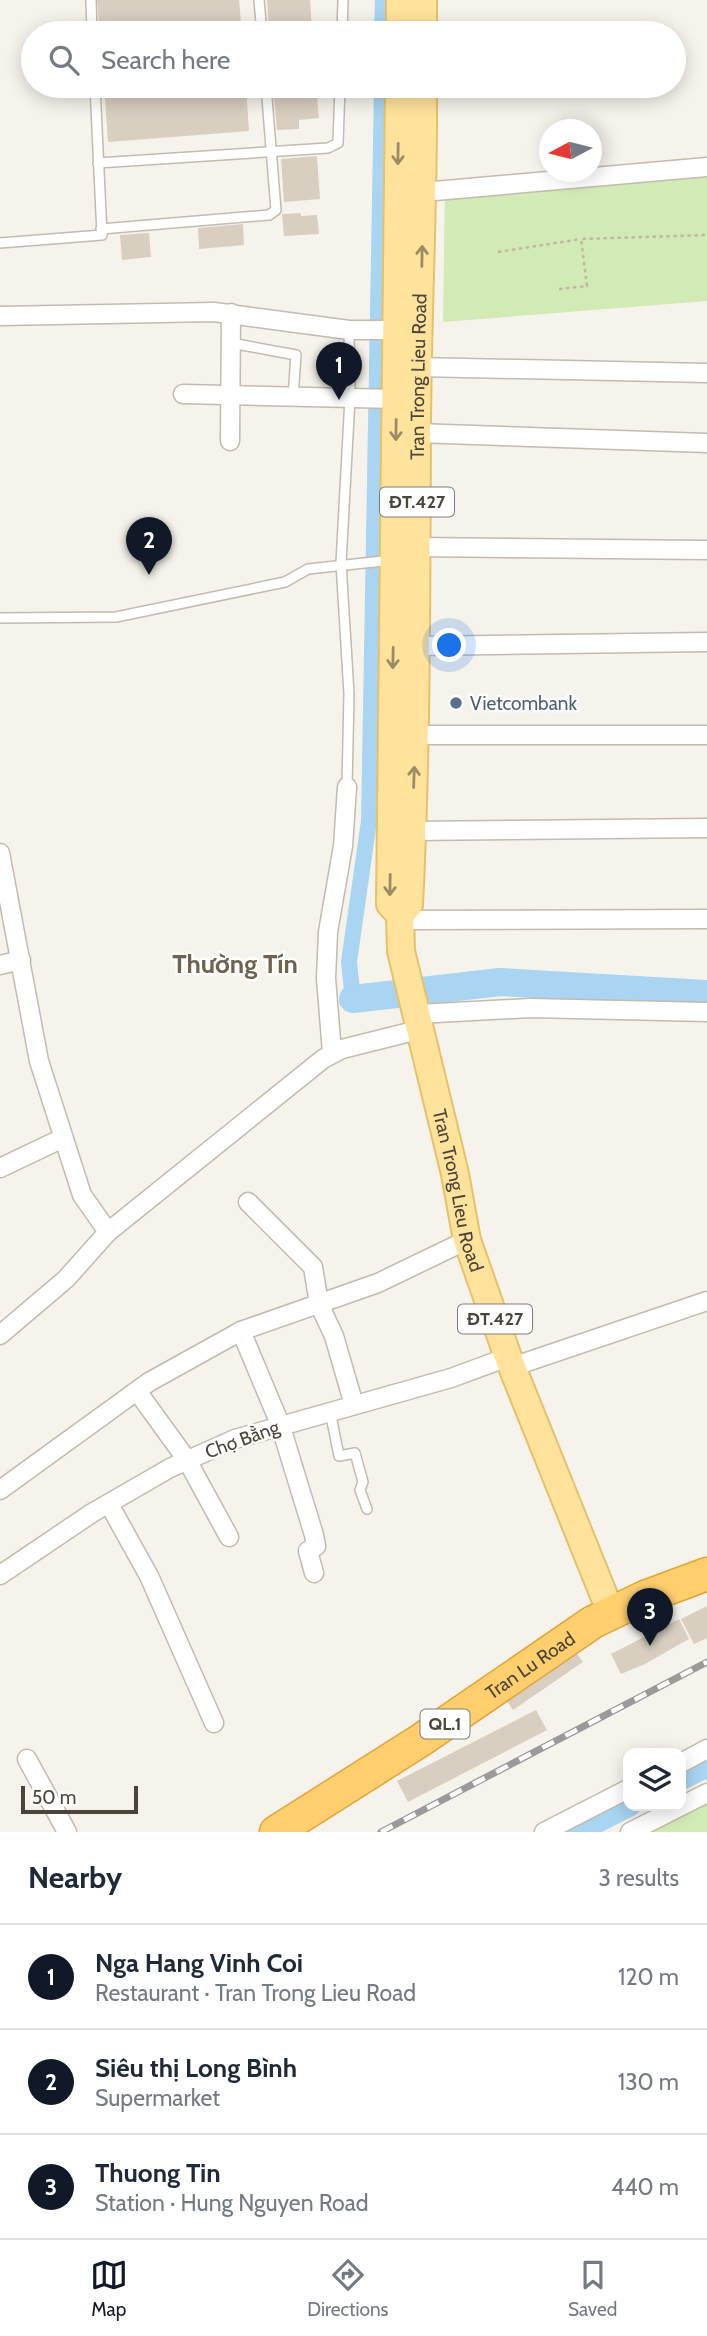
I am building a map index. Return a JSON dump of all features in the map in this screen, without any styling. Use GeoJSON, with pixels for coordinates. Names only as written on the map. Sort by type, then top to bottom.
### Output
{"type":"FeatureCollection","features":[{"type":"Feature","properties":{"kind":"highway","name":"QL.1"},"geometry":{"type":"LineString","coordinates":[[611,1613],[707,1574]]}},
{"type":"Feature","properties":{"kind":"highway","name":"Tran Lu Road"},"geometry":{"type":"LineString","coordinates":[[276,1832],[611,1613]]}},
{"type":"Feature","properties":{"kind":"main road"},"geometry":{"type":"LineString","coordinates":[[400,0],[400,21]]}},
{"type":"Feature","properties":{"kind":"main road"},"geometry":{"type":"LineString","coordinates":[[423,0],[423,21]]}},
{"type":"Feature","properties":{"kind":"main road","name":"Tran Trong Lieu Road"},"geometry":{"type":"LineString","coordinates":[[400,98],[411,194],[418,368],[416,433],[399,555],[390,904],[400,918],[401,951],[456,1174],[467,1240],[510,1362],[611,1613]]}},
{"type":"Feature","properties":{"kind":"main road","name":"Tran Trong Lieu Road"},"geometry":{"type":"LineString","coordinates":[[400,918],[409,905],[418,646],[399,555],[384,399],[397,330],[422,98]]}},
{"type":"Feature","properties":{"kind":"street"},"geometry":{"type":"LineString","coordinates":[[411,194],[707,167]]}},
{"type":"Feature","properties":{"kind":"street"},"geometry":{"type":"LineString","coordinates":[[0,316],[231,313],[350,330],[397,330]]}},
{"type":"Feature","properties":{"kind":"street"},"geometry":{"type":"LineString","coordinates":[[230,441],[231,313]]}},
{"type":"Feature","properties":{"kind":"street"},"geometry":{"type":"LineString","coordinates":[[418,368],[707,373]]}},
{"type":"Feature","properties":{"kind":"street"},"geometry":{"type":"LineString","coordinates":[[183,394],[384,399]]}},
{"type":"Feature","properties":{"kind":"street"},"geometry":{"type":"LineString","coordinates":[[416,433],[707,443]]}},
{"type":"Feature","properties":{"kind":"street"},"geometry":{"type":"LineString","coordinates":[[399,555],[707,550]]}},
{"type":"Feature","properties":{"kind":"street"},"geometry":{"type":"LineString","coordinates":[[418,646],[707,642]]}},
{"type":"Feature","properties":{"kind":"street"},"geometry":{"type":"LineString","coordinates":[[415,735],[707,735]]}},
{"type":"Feature","properties":{"kind":"street"},"geometry":{"type":"LineString","coordinates":[[332,1053],[326,978],[328,932],[343,846],[347,787]]}},
{"type":"Feature","properties":{"kind":"street"},"geometry":{"type":"LineString","coordinates":[[413,831],[707,828]]}},
{"type":"Feature","properties":{"kind":"street"},"geometry":{"type":"LineString","coordinates":[[0,853],[39,1061],[82,1195],[108,1232]]}},
{"type":"Feature","properties":{"kind":"street"},"geometry":{"type":"LineString","coordinates":[[400,918],[707,919]]}},
{"type":"Feature","properties":{"kind":"street"},"geometry":{"type":"LineString","coordinates":[[0,965],[21,960]]}},
{"type":"Feature","properties":{"kind":"street"},"geometry":{"type":"LineString","coordinates":[[0,1335],[66,1279],[108,1232],[332,1053],[420,1021],[530,1009],[707,1012]]}},
{"type":"Feature","properties":{"kind":"street"},"geometry":{"type":"LineString","coordinates":[[0,1168],[62,1138]]}},
{"type":"Feature","properties":{"kind":"street"},"geometry":{"type":"LineString","coordinates":[[248,1202],[313,1267],[319,1304],[334,1336],[354,1405]]}},
{"type":"Feature","properties":{"kind":"street"},"geometry":{"type":"LineString","coordinates":[[0,1490],[136,1391],[241,1331],[378,1283],[467,1240]]}},
{"type":"Feature","properties":{"kind":"street","name":"Chợ Bằng"},"geometry":{"type":"LineString","coordinates":[[0,1575],[109,1504],[187,1460],[235,1439],[280,1424],[510,1362],[707,1301]]}},
{"type":"Feature","properties":{"kind":"street"},"geometry":{"type":"LineString","coordinates":[[241,1331],[280,1424],[314,1535],[316,1546],[308,1550],[314,1573]]}},
{"type":"Feature","properties":{"kind":"street"},"geometry":{"type":"LineString","coordinates":[[136,1391],[187,1460],[229,1537]]}},
{"type":"Feature","properties":{"kind":"street"},"geometry":{"type":"LineString","coordinates":[[109,1504],[149,1576],[214,1723]]}},
{"type":"Feature","properties":{"kind":"street"},"geometry":{"type":"LineString","coordinates":[[686,1760],[707,1749]]}},
{"type":"Feature","properties":{"kind":"street"},"geometry":{"type":"LineString","coordinates":[[27,1759],[67,1832]]}},
{"type":"Feature","properties":{"kind":"street"},"geometry":{"type":"LineString","coordinates":[[544,1832],[623,1792]]}},
{"type":"Feature","properties":{"kind":"street"},"geometry":{"type":"LineString","coordinates":[[630,1832],[707,1793]]}},
{"type":"Feature","properties":{"kind":"lane"},"geometry":{"type":"LineString","coordinates":[[91,0],[92,21]]}},
{"type":"Feature","properties":{"kind":"lane"},"geometry":{"type":"LineString","coordinates":[[259,0],[261,21]]}},
{"type":"Feature","properties":{"kind":"lane"},"geometry":{"type":"LineString","coordinates":[[342,21],[343,0]]}},
{"type":"Feature","properties":{"kind":"lane"},"geometry":{"type":"LineString","coordinates":[[0,243],[102,235],[95,98]]}},
{"type":"Feature","properties":{"kind":"lane"},"geometry":{"type":"LineString","coordinates":[[101,229],[270,215],[276,210],[267,98]]}},
{"type":"Feature","properties":{"kind":"lane"},"geometry":{"type":"LineString","coordinates":[[98,163],[328,148],[338,143],[340,98]]}},
{"type":"Feature","properties":{"kind":"lane"},"geometry":{"type":"LineString","coordinates":[[347,787],[349,694],[344,563],[350,330]]}},
{"type":"Feature","properties":{"kind":"lane"},"geometry":{"type":"LineString","coordinates":[[231,343],[296,355],[293,397]]}},
{"type":"Feature","properties":{"kind":"lane"},"geometry":{"type":"LineString","coordinates":[[0,618],[116,617],[285,582],[308,569],[399,555]]}},
{"type":"Feature","properties":{"kind":"lane"},"geometry":{"type":"LineString","coordinates":[[330,1411],[339,1456],[355,1453],[363,1482],[360,1490],[367,1509]]}},
{"type":"Feature","properties":{"kind":"path"},"geometry":{"type":"LineString","coordinates":[[498,252],[581,239],[707,235]]}},
{"type":"Feature","properties":{"kind":"path"},"geometry":{"type":"LineString","coordinates":[[559,289],[587,286],[581,239]]}},
{"type":"Feature","properties":{"kind":"green space"},"geometry":{"type":"Polygon","coordinates":[[[707,167],[707,301],[443,322],[445,184],[539,178],[539,182],[602,182],[602,174],[707,167]]]}},
{"type":"Feature","properties":{"kind":"green space"},"geometry":{"type":"Polygon","coordinates":[[[707,1803],[707,1832],[649,1832],[707,1803]]]}},
{"type":"Feature","properties":{"kind":"building"},"geometry":{"type":"Polygon","coordinates":[[[97,0],[239,0],[241,21],[99,21],[97,0]]]}},
{"type":"Feature","properties":{"kind":"building"},"geometry":{"type":"Polygon","coordinates":[[[267,0],[310,0],[311,21],[268,21],[267,0]]]}},
{"type":"Feature","properties":{"kind":"building"},"geometry":{"type":"Polygon","coordinates":[[[105,98],[247,98],[249,131],[108,142],[105,98]]]}},
{"type":"Feature","properties":{"kind":"building"},"geometry":{"type":"Polygon","coordinates":[[[274,98],[317,98],[319,118],[299,120],[299,129],[277,130],[274,98]]]}},
{"type":"Feature","properties":{"kind":"building"},"geometry":{"type":"Polygon","coordinates":[[[317,156],[320,199],[284,202],[281,159],[317,156]]]}},
{"type":"Feature","properties":{"kind":"building"},"geometry":{"type":"Polygon","coordinates":[[[301,213],[301,216],[317,215],[319,234],[284,236],[282,214],[301,213]]]}},
{"type":"Feature","properties":{"kind":"building"},"geometry":{"type":"Polygon","coordinates":[[[243,224],[244,245],[199,249],[198,228],[243,224]]]}},
{"type":"Feature","properties":{"kind":"building"},"geometry":{"type":"Polygon","coordinates":[[[149,233],[151,257],[122,260],[120,235],[149,233]]]}},
{"type":"Feature","properties":{"kind":"building"},"geometry":{"type":"Polygon","coordinates":[[[707,1606],[707,1638],[694,1644],[681,1619],[707,1606]]]}},
{"type":"Feature","properties":{"kind":"building"},"geometry":{"type":"Polygon","coordinates":[[[679,1619],[689,1639],[621,1674],[611,1654],[679,1619]]]}},
{"type":"Feature","properties":{"kind":"building"},"geometry":{"type":"Polygon","coordinates":[[[574,1650],[583,1662],[513,1710],[505,1698],[574,1650]]]}},
{"type":"Feature","properties":{"kind":"building"},"geometry":{"type":"Polygon","coordinates":[[[536,1710],[547,1730],[408,1802],[397,1781],[536,1710]]]}},
{"type":"Feature","properties":{"kind":"waterway"},"geometry":{"type":"LineString","coordinates":[[382,21],[383,0]]}},
{"type":"Feature","properties":{"kind":"waterway"},"geometry":{"type":"LineString","coordinates":[[353,999],[349,962],[369,821],[382,98]]}},
{"type":"Feature","properties":{"kind":"waterway"},"geometry":{"type":"LineString","coordinates":[[353,999],[500,982],[707,994]]}},
{"type":"Feature","properties":{"kind":"waterway"},"geometry":{"type":"LineString","coordinates":[[686,1774],[707,1763]]}},
{"type":"Feature","properties":{"kind":"waterway"},"geometry":{"type":"LineString","coordinates":[[571,1832],[623,1806]]}},
{"type":"Feature","properties":{"kind":"railway"},"geometry":{"type":"LineString","coordinates":[[381,1832],[707,1662]]}},
{"type":"Feature","properties":{"kind":"place","name":"Nga Hang Vinh Coi"},"geometry":{"type":"Point","coordinates":[339,400]}},
{"type":"Feature","properties":{"kind":"place","name":"Siêu thị Long Bình"},"geometry":{"type":"Point","coordinates":[149,575]}},
{"type":"Feature","properties":{"kind":"place","name":"Vietcombank"},"geometry":{"type":"Point","coordinates":[456,703]}},
{"type":"Feature","properties":{"kind":"place","name":"Thuong Tin"},"geometry":{"type":"Point","coordinates":[650,1646]}},
{"type":"Feature","properties":{"kind":"district","name":"Thường Tín"},"geometry":{"type":"Point","coordinates":[235,964]}}]}
